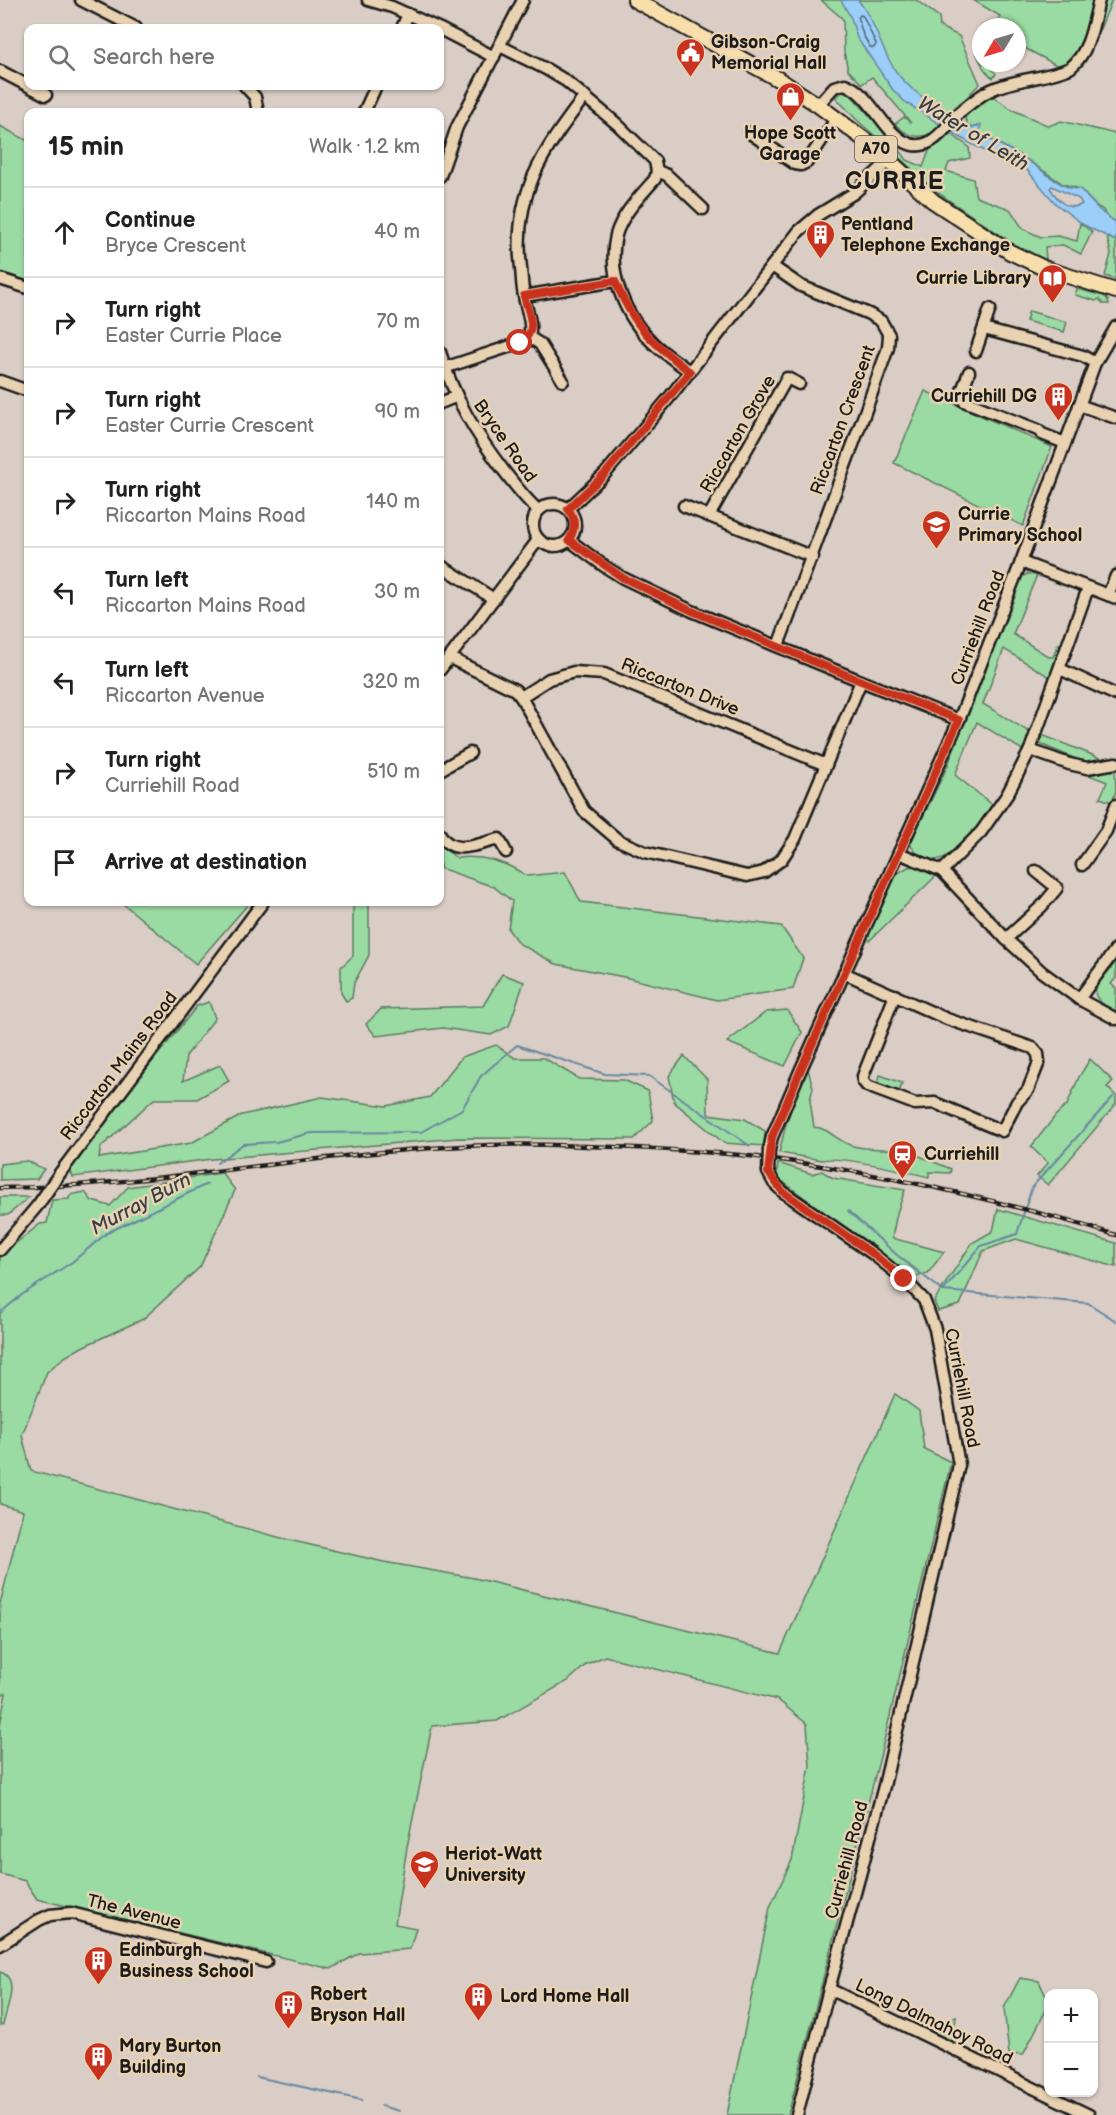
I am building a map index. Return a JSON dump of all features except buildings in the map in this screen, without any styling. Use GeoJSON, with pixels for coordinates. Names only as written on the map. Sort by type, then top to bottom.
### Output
{"type":"FeatureCollection","features":[{"type":"Feature","properties":{"kind":"main road","name":"A70"},"geometry":{"type":"LineString","coordinates":[[636,0],[818,105],[837,118],[933,201],[1010,252],[1047,269],[1116,291]]}},
{"type":"Feature","properties":{"kind":"street"},"geometry":{"type":"LineString","coordinates":[[81,0],[128,24]]}},
{"type":"Feature","properties":{"kind":"street"},"geometry":{"type":"LineString","coordinates":[[368,0],[429,24]]}},
{"type":"Feature","properties":{"kind":"street"},"geometry":{"type":"LineString","coordinates":[[444,165],[458,128],[523,0]]}},
{"type":"Feature","properties":{"kind":"street"},"geometry":{"type":"LineString","coordinates":[[818,105],[834,87],[845,84],[858,92],[899,138],[918,146],[925,144],[942,133],[959,114],[988,91],[1070,68],[1077,63],[1086,48],[1099,0]]}},
{"type":"Feature","properties":{"kind":"street"},"geometry":{"type":"LineString","coordinates":[[404,24],[408,14]]}},
{"type":"Feature","properties":{"kind":"street"},"geometry":{"type":"LineString","coordinates":[[444,32],[494,57]]}},
{"type":"Feature","properties":{"kind":"street"},"geometry":{"type":"LineString","coordinates":[[500,46],[546,69],[585,96],[655,161],[657,171],[655,179],[624,218],[616,234],[615,281],[638,326],[653,343],[690,372]]}},
{"type":"Feature","properties":{"kind":"street"},"geometry":{"type":"LineString","coordinates":[[0,71],[24,84]]}},
{"type":"Feature","properties":{"kind":"street"},"geometry":{"type":"LineString","coordinates":[[36,90],[46,95]]}},
{"type":"Feature","properties":{"kind":"street"},"geometry":{"type":"LineString","coordinates":[[248,90],[255,97],[257,108]]}},
{"type":"Feature","properties":{"kind":"street"},"geometry":{"type":"LineString","coordinates":[[366,108],[374,90]]}},
{"type":"Feature","properties":{"kind":"street"},"geometry":{"type":"LineString","coordinates":[[444,368],[520,343],[529,337],[532,328],[524,296],[520,261],[520,225],[526,192],[550,143],[585,96]]}},
{"type":"Feature","properties":{"kind":"street"},"geometry":{"type":"LineString","coordinates":[[750,133],[792,163],[801,165],[809,159],[837,118]]}},
{"type":"Feature","properties":{"kind":"street"},"geometry":{"type":"LineString","coordinates":[[568,509],[604,475],[690,372],[809,222],[854,192],[888,161]]}},
{"type":"Feature","properties":{"kind":"street"},"geometry":{"type":"LineString","coordinates":[[657,171],[667,175],[703,209]]}},
{"type":"Feature","properties":{"kind":"street","name":"Riccarton Crescent"},"geometry":{"type":"LineString","coordinates":[[772,266],[801,286],[881,321],[889,335],[888,348],[778,646]]}},
{"type":"Feature","properties":{"kind":"street"},"geometry":{"type":"LineString","coordinates":[[0,279],[24,287]]}},
{"type":"Feature","properties":{"kind":"street"},"geometry":{"type":"LineString","coordinates":[[524,296],[615,281]]}},
{"type":"Feature","properties":{"kind":"street"},"geometry":{"type":"LineString","coordinates":[[976,351],[990,309]]}},
{"type":"Feature","properties":{"kind":"street","name":"Curriehill Road"},"geometry":{"type":"LineString","coordinates":[[797,2115],[884,1786],[959,1458],[935,1329],[924,1300],[904,1279],[873,1254],[783,1192],[768,1172],[772,1137],[959,720],[1022,562],[1095,363],[1116,327]]}},
{"type":"Feature","properties":{"kind":"street"},"geometry":{"type":"LineString","coordinates":[[984,329],[1083,356],[1095,363]]}},
{"type":"Feature","properties":{"kind":"street"},"geometry":{"type":"LineString","coordinates":[[529,337],[540,344],[563,381]]}},
{"type":"Feature","properties":{"kind":"street","name":"Bryce Road"},"geometry":{"type":"LineString","coordinates":[[444,368],[455,397],[478,437],[519,491],[538,510]]}},
{"type":"Feature","properties":{"kind":"street"},"geometry":{"type":"LineString","coordinates":[[969,372],[960,392],[964,401],[1065,443]]}},
{"type":"Feature","properties":{"kind":"street","name":"Riccarton Grove"},"geometry":{"type":"LineString","coordinates":[[709,516],[787,378],[799,384]]}},
{"type":"Feature","properties":{"kind":"street"},"geometry":{"type":"LineString","coordinates":[[0,381],[24,390]]}},
{"type":"Feature","properties":{"kind":"street"},"geometry":{"type":"LineString","coordinates":[[444,402],[455,397]]}},
{"type":"Feature","properties":{"kind":"street"},"geometry":{"type":"LineString","coordinates":[[1079,405],[1116,418]]}},
{"type":"Feature","properties":{"kind":"street"},"geometry":{"type":"LineString","coordinates":[[556,503],[568,509],[575,521],[575,528],[569,540],[563,544],[550,546],[538,540],[534,534],[532,522],[538,510],[543,506],[556,503]]}},
{"type":"Feature","properties":{"kind":"street","name":"Riccarton Grove"},"geometry":{"type":"LineString","coordinates":[[684,506],[813,556]]}},
{"type":"Feature","properties":{"kind":"street"},"geometry":{"type":"LineString","coordinates":[[444,665],[538,540]]}},
{"type":"Feature","properties":{"kind":"street"},"geometry":{"type":"LineString","coordinates":[[569,540],[623,578],[692,611],[959,720]]}},
{"type":"Feature","properties":{"kind":"street"},"geometry":{"type":"LineString","coordinates":[[1022,562],[1112,596],[1116,576]]}},
{"type":"Feature","properties":{"kind":"street"},"geometry":{"type":"LineString","coordinates":[[444,568],[494,599]]}},
{"type":"Feature","properties":{"kind":"street"},"geometry":{"type":"LineString","coordinates":[[942,871],[981,832],[1007,795],[1030,750],[1088,588]]}},
{"type":"Feature","properties":{"kind":"street"},"geometry":{"type":"LineString","coordinates":[[450,658],[507,685],[521,697],[584,811],[618,840],[645,852],[747,876],[764,872],[781,860],[795,839],[861,681]]}},
{"type":"Feature","properties":{"kind":"street"},"geometry":{"type":"LineString","coordinates":[[1060,669],[1116,695]]}},
{"type":"Feature","properties":{"kind":"street","name":"Riccarton Drive"},"geometry":{"type":"LineString","coordinates":[[521,697],[549,679],[574,672],[604,674],[826,765]]}},
{"type":"Feature","properties":{"kind":"street"},"geometry":{"type":"LineString","coordinates":[[1030,750],[1069,765],[1087,768],[1116,763]]}},
{"type":"Feature","properties":{"kind":"street"},"geometry":{"type":"LineString","coordinates":[[444,767],[470,753]]}},
{"type":"Feature","properties":{"kind":"street"},"geometry":{"type":"LineString","coordinates":[[1082,865],[1106,831],[1116,805]]}},
{"type":"Feature","properties":{"kind":"street"},"geometry":{"type":"LineString","coordinates":[[444,842],[455,848],[462,848],[499,839],[506,852]]}},
{"type":"Feature","properties":{"kind":"street"},"geometry":{"type":"LineString","coordinates":[[898,853],[942,871],[1006,939],[1042,972],[1079,999],[1116,1019]]}},
{"type":"Feature","properties":{"kind":"street"},"geometry":{"type":"LineString","coordinates":[[1006,939],[1042,906],[1057,888],[1036,871]]}},
{"type":"Feature","properties":{"kind":"street","name":"Riccarton Mains Road"},"geometry":{"type":"LineString","coordinates":[[0,1250],[26,1221],[260,906]]}},
{"type":"Feature","properties":{"kind":"street"},"geometry":{"type":"LineString","coordinates":[[1079,999],[1116,950]]}},
{"type":"Feature","properties":{"kind":"street"},"geometry":{"type":"LineString","coordinates":[[844,974],[895,995],[947,1019],[1034,1048],[1039,1062],[1028,1090],[1017,1102],[1002,1131],[934,1103],[915,1104],[867,1086],[863,1081],[895,995]]}},
{"type":"Feature","properties":{"kind":"street","name":"The Avenue"},"geometry":{"type":"LineString","coordinates":[[0,1945],[39,1920],[71,1913],[266,1962]]}},
{"type":"Feature","properties":{"kind":"street","name":"Long Dalmahoy Road"},"geometry":{"type":"LineString","coordinates":[[829,1989],[1089,2115]]}},
{"type":"Feature","properties":{"kind":"green space"},"geometry":{"type":"Polygon","coordinates":[[[821,0],[916,0],[939,17],[940,27],[959,36],[972,66],[972,72],[975,72],[980,84],[941,126],[931,133],[920,136],[908,134],[895,124],[904,117],[911,123],[872,77],[862,84],[848,70],[844,52],[843,19],[821,0]]]}},
{"type":"Feature","properties":{"kind":"green space"},"geometry":{"type":"Polygon","coordinates":[[[973,0],[1093,0],[1093,2],[1112,0],[1100,29],[1082,39],[1074,57],[1062,68],[1026,49],[1026,18],[999,18],[1000,16],[973,0]]]}},
{"type":"Feature","properties":{"kind":"green space"},"geometry":{"type":"Polygon","coordinates":[[[987,72],[996,74],[993,78],[987,72]]]}},
{"type":"Feature","properties":{"kind":"green space"},"geometry":{"type":"Polygon","coordinates":[[[842,92],[850,94],[907,160],[923,167],[929,151],[947,131],[969,147],[970,158],[949,163],[946,171],[973,179],[976,197],[1010,209],[1023,229],[1041,237],[1058,236],[1077,241],[1080,223],[1092,232],[1081,254],[1063,245],[1045,247],[1046,260],[1013,247],[1005,238],[940,194],[857,120],[836,98],[842,92]]]}},
{"type":"Feature","properties":{"kind":"green space"},"geometry":{"type":"Polygon","coordinates":[[[991,95],[1013,110],[1049,126],[1061,121],[1116,134],[1116,222],[1106,216],[1103,210],[1080,189],[1063,184],[1023,157],[979,133],[980,126],[972,128],[968,125],[965,118],[968,111],[991,95]]]}},
{"type":"Feature","properties":{"kind":"green space"},"geometry":{"type":"Polygon","coordinates":[[[0,126],[24,139],[24,280],[0,272],[0,126]]]}},
{"type":"Feature","properties":{"kind":"green space"},"geometry":{"type":"Polygon","coordinates":[[[1107,237],[1116,241],[1116,276],[1114,279],[1105,276],[1111,254],[1107,237]]]}},
{"type":"Feature","properties":{"kind":"green space"},"geometry":{"type":"Polygon","coordinates":[[[1077,289],[1104,296],[1109,304],[1103,304],[1099,299],[1096,301],[1075,295],[1077,289]]]}},
{"type":"Feature","properties":{"kind":"green space"},"geometry":{"type":"Polygon","coordinates":[[[1029,311],[1067,322],[1064,332],[1026,321],[1029,311]]]}},
{"type":"Feature","properties":{"kind":"green space"},"geometry":{"type":"Polygon","coordinates":[[[925,391],[1052,447],[1023,526],[894,463],[925,391]]]}},
{"type":"Feature","properties":{"kind":"green space"},"geometry":{"type":"Polygon","coordinates":[[[1027,574],[1037,575],[1013,634],[1049,657],[1053,657],[1058,644],[1063,647],[1051,678],[1004,649],[983,704],[1031,733],[1024,751],[977,722],[955,775],[994,806],[955,850],[943,858],[931,860],[920,856],[910,844],[947,767],[1020,578],[1027,574]]]}},
{"type":"Feature","properties":{"kind":"green space"},"geometry":{"type":"Polygon","coordinates":[[[1042,735],[1105,760],[1086,763],[1038,743],[1042,735]]]}},
{"type":"Feature","properties":{"kind":"green space"},"geometry":{"type":"Polygon","coordinates":[[[1115,769],[1116,791],[1112,802],[1100,798],[1107,782],[1089,775],[1115,769]]]}},
{"type":"Feature","properties":{"kind":"green space"},"geometry":{"type":"Polygon","coordinates":[[[444,849],[457,858],[494,861],[527,876],[565,872],[581,902],[781,926],[803,958],[793,989],[717,1000],[624,977],[556,964],[518,943],[508,929],[512,901],[494,887],[444,869],[444,849]]]}},
{"type":"Feature","properties":{"kind":"green space"},"geometry":{"type":"Polygon","coordinates":[[[917,866],[936,876],[870,940],[865,939],[895,875],[908,867],[917,866]]]}},
{"type":"Feature","properties":{"kind":"green space"},"geometry":{"type":"Polygon","coordinates":[[[126,906],[247,906],[196,964],[126,906]]]}},
{"type":"Feature","properties":{"kind":"green space"},"geometry":{"type":"Polygon","coordinates":[[[353,906],[369,906],[369,955],[354,983],[352,998],[346,1001],[341,993],[341,967],[353,956],[353,906]]]}},
{"type":"Feature","properties":{"kind":"green space"},"geometry":{"type":"Polygon","coordinates":[[[1116,962],[1116,978],[1111,984],[1116,988],[1116,1011],[1098,1000],[1095,995],[1099,983],[1116,962]]]}},
{"type":"Feature","properties":{"kind":"green space"},"geometry":{"type":"Polygon","coordinates":[[[502,974],[524,982],[509,1026],[491,1035],[443,1028],[376,1036],[366,1024],[381,1009],[483,1006],[502,974]]]}},
{"type":"Feature","properties":{"kind":"green space"},"geometry":{"type":"Polygon","coordinates":[[[209,1002],[215,1018],[186,1056],[183,1081],[220,1065],[229,1081],[197,1099],[154,1099],[101,1147],[99,1158],[191,1143],[242,1115],[322,1097],[386,1106],[430,1097],[462,1057],[496,1045],[515,1058],[544,1058],[579,1079],[624,1080],[648,1091],[653,1121],[634,1139],[458,1138],[212,1159],[73,1177],[70,1169],[124,1097],[197,1006],[209,1002]]]}},
{"type":"Feature","properties":{"kind":"green space"},"geometry":{"type":"Polygon","coordinates":[[[787,1010],[802,1032],[785,1066],[727,1042],[766,1012],[787,1010]]]}},
{"type":"Feature","properties":{"kind":"green space"},"geometry":{"type":"Polygon","coordinates":[[[684,1056],[707,1079],[708,1114],[745,1119],[765,1131],[764,1146],[724,1143],[674,1102],[669,1076],[684,1056]]]}},
{"type":"Feature","properties":{"kind":"green space"},"geometry":{"type":"Polygon","coordinates":[[[1090,1059],[1113,1081],[1107,1087],[1116,1096],[1116,1104],[1048,1185],[1037,1176],[1048,1163],[1031,1147],[1056,1115],[1067,1105],[1090,1059]]]}},
{"type":"Feature","properties":{"kind":"green space"},"geometry":{"type":"Polygon","coordinates":[[[807,1066],[813,1087],[810,1101],[814,1127],[853,1146],[902,1150],[906,1154],[917,1155],[951,1169],[950,1173],[929,1172],[929,1177],[858,1162],[822,1160],[779,1153],[786,1124],[807,1066]]]}},
{"type":"Feature","properties":{"kind":"green space"},"geometry":{"type":"Polygon","coordinates":[[[880,1075],[902,1083],[899,1093],[877,1085],[880,1075]]]}},
{"type":"Feature","properties":{"kind":"green space"},"geometry":{"type":"Polygon","coordinates":[[[27,1161],[44,1169],[37,1179],[0,1180],[0,1164],[27,1161]]]}},
{"type":"Feature","properties":{"kind":"green space"},"geometry":{"type":"Polygon","coordinates":[[[778,1163],[812,1174],[822,1171],[833,1178],[905,1190],[892,1238],[944,1252],[928,1273],[913,1278],[778,1178],[778,1163]]]}},
{"type":"Feature","properties":{"kind":"green space"},"geometry":{"type":"Polygon","coordinates":[[[222,1173],[235,1190],[200,1267],[143,1319],[82,1347],[63,1358],[47,1372],[22,1435],[31,1471],[289,1540],[384,1562],[474,1578],[780,1653],[895,1394],[919,1411],[924,1449],[951,1462],[881,1753],[788,2115],[727,2115],[770,1907],[792,1860],[810,1766],[807,1724],[778,1700],[605,1656],[587,1664],[568,1681],[497,1721],[432,1726],[407,1847],[395,1924],[416,1928],[410,1949],[359,1953],[331,1969],[37,1899],[25,1881],[0,1874],[0,1725],[6,1693],[0,1695],[0,1604],[23,1511],[0,1504],[0,1256],[40,1224],[47,1223],[52,1200],[69,1199],[70,1195],[85,1192],[92,1201],[110,1206],[128,1187],[222,1173]]]}},
{"type":"Feature","properties":{"kind":"green space"},"geometry":{"type":"Polygon","coordinates":[[[0,1197],[29,1197],[8,1215],[0,1215],[0,1197]]]}},
{"type":"Feature","properties":{"kind":"green space"},"geometry":{"type":"Polygon","coordinates":[[[998,1209],[1116,1243],[1116,1267],[1016,1239],[983,1251],[960,1305],[938,1311],[934,1301],[972,1243],[993,1231],[998,1209]]]}},
{"type":"Feature","properties":{"kind":"green space"},"geometry":{"type":"Polygon","coordinates":[[[0,1972],[6,1975],[11,1987],[3,2025],[0,2026],[0,1972]]]}},
{"type":"Feature","properties":{"kind":"green space"},"geometry":{"type":"Polygon","coordinates":[[[1020,1978],[1039,1981],[1044,1992],[1044,2014],[1023,2055],[1009,2054],[1004,2008],[1020,1978]]]}},
{"type":"Feature","properties":{"kind":"green space"},"geometry":{"type":"Polygon","coordinates":[[[956,2016],[953,2042],[914,2022],[935,2026],[956,2016]]]}},
{"type":"Feature","properties":{"kind":"water","name":"Water of Leith"},"geometry":{"type":"Polygon","coordinates":[[[841,0],[858,0],[870,18],[891,64],[914,90],[932,104],[972,128],[981,125],[979,133],[1024,158],[1059,182],[1073,189],[1080,189],[1101,212],[1116,222],[1116,241],[1084,225],[1056,204],[1026,169],[1004,161],[966,141],[905,102],[893,90],[857,38],[851,18],[841,0]],[[1052,186],[1050,188],[1063,204],[1068,206],[1082,204],[1079,199],[1052,186]]]}},
{"type":"Feature","properties":{"kind":"waterway","name":"Murray Burn"},"geometry":{"type":"LineString","coordinates":[[217,1163],[243,1144],[276,1142],[311,1133],[421,1132],[462,1109],[481,1076],[517,1045],[605,1074],[649,1076],[750,1146]]}},
{"type":"Feature","properties":{"kind":"waterway"},"geometry":{"type":"LineString","coordinates":[[943,1291],[981,1246],[1017,1234],[1032,1187],[1113,1097]]}},
{"type":"Feature","properties":{"kind":"waterway","name":"Murray Burn"},"geometry":{"type":"LineString","coordinates":[[0,1313],[23,1294],[72,1262],[107,1233],[207,1184]]}},
{"type":"Feature","properties":{"kind":"waterway"},"geometry":{"type":"LineString","coordinates":[[848,1211],[897,1255],[943,1291],[1088,1303],[1116,1321]]}},
{"type":"Feature","properties":{"kind":"waterway"},"geometry":{"type":"LineString","coordinates":[[257,2077],[362,2100]]}},
{"type":"Feature","properties":{"kind":"waterway"},"geometry":{"type":"LineString","coordinates":[[381,2106],[399,2111]]}},
{"type":"Feature","properties":{"kind":"railway"},"geometry":{"type":"LineString","coordinates":[[0,1188],[123,1181],[429,1148],[522,1144],[615,1147],[740,1155],[835,1168],[930,1186],[1116,1235]]}},
{"type":"Feature","properties":{"kind":"place","name":"Gibson-Craig Memorial Hall"},"geometry":{"type":"Point","coordinates":[690,78]}},
{"type":"Feature","properties":{"kind":"place","name":"Hope Scott Garage"},"geometry":{"type":"Point","coordinates":[790,122]}},
{"type":"Feature","properties":{"kind":"place","name":"Pentland Telephone Exchange"},"geometry":{"type":"Point","coordinates":[820,260]}},
{"type":"Feature","properties":{"kind":"place","name":"Currie Library"},"geometry":{"type":"Point","coordinates":[1052,304]}},
{"type":"Feature","properties":{"kind":"place","name":"Curriehill DG"},"geometry":{"type":"Point","coordinates":[1058,422]}},
{"type":"Feature","properties":{"kind":"place","name":"Currie Primary School"},"geometry":{"type":"Point","coordinates":[937,550]}},
{"type":"Feature","properties":{"kind":"place","name":"Curriehill"},"geometry":{"type":"Point","coordinates":[903,1180]}},
{"type":"Feature","properties":{"kind":"place","name":"Heriot-Watt University"},"geometry":{"type":"Point","coordinates":[424,1890]}},
{"type":"Feature","properties":{"kind":"place","name":"Edinburgh Business School"},"geometry":{"type":"Point","coordinates":[98,1986]}},
{"type":"Feature","properties":{"kind":"place","name":"Lord Home Hall"},"geometry":{"type":"Point","coordinates":[479,2022]}},
{"type":"Feature","properties":{"kind":"place","name":"Robert Bryson Hall"},"geometry":{"type":"Point","coordinates":[289,2030]}},
{"type":"Feature","properties":{"kind":"place","name":"Mary Burton Building"},"geometry":{"type":"Point","coordinates":[98,2082]}},
{"type":"Feature","properties":{"kind":"district","name":"CURRIE"},"geometry":{"type":"Point","coordinates":[895,181]}},
{"type":"Feature","properties":{"kind":"route"},"geometry":{"type":"LineString","coordinates":[[520,343],[529,337],[532,328],[524,296],[615,281],[638,326],[653,343],[690,372],[604,475],[568,509],[575,521],[575,528],[569,540],[623,578],[692,611],[959,720],[801,1069],[772,1137],[770,1150],[768,1172],[783,1192],[873,1254],[904,1279]]}}]}
